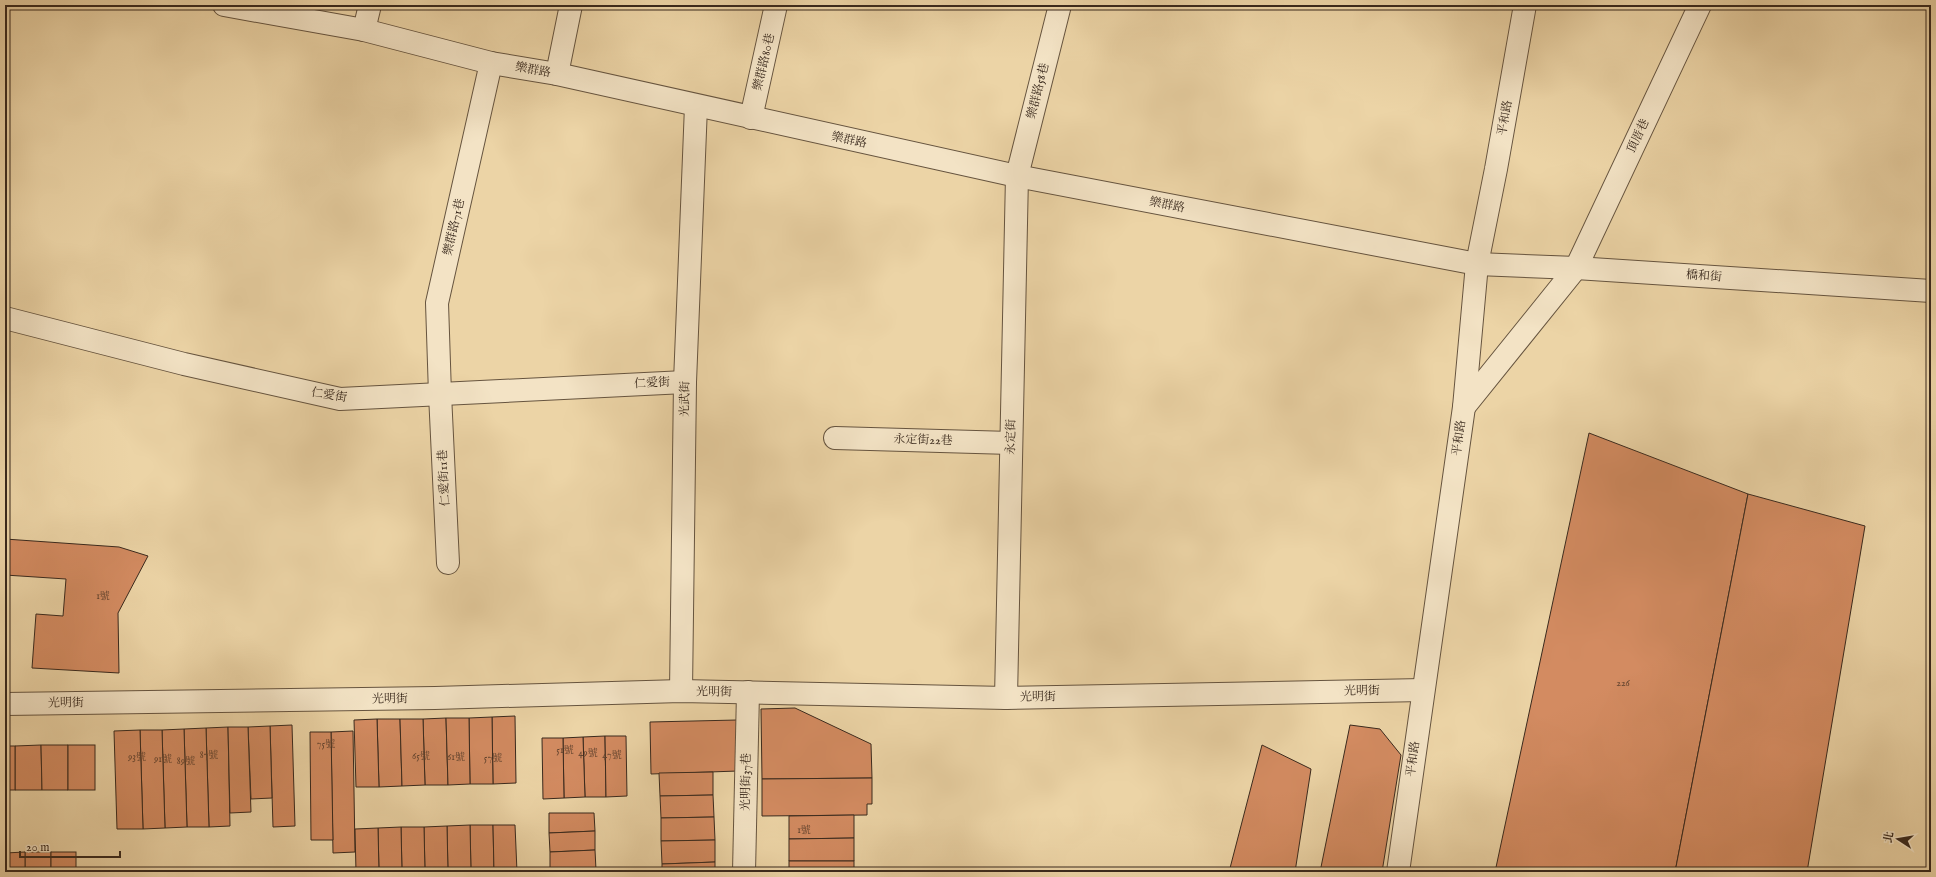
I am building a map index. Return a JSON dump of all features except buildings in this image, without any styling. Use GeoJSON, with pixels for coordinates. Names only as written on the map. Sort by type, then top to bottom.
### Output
{"type":"FeatureCollection","features":[{"type":"Feature","properties":{"kind":"street","name":"樂群路"},"geometry":{"type":"LineString","coordinates":[[224,5],[268,8],[364,30],[491,63],[556,74],[1016,176],[1477,264]]}},
{"type":"Feature","properties":{"kind":"street"},"geometry":{"type":"LineString","coordinates":[[364,30],[370,5]]}},
{"type":"Feature","properties":{"kind":"street"},"geometry":{"type":"LineString","coordinates":[[556,74],[571,5]]}},
{"type":"Feature","properties":{"kind":"street","name":"樂群路80巷"},"geometry":{"type":"LineString","coordinates":[[751,118],[776,5]]}},
{"type":"Feature","properties":{"kind":"street","name":"樂群路58巷"},"geometry":{"type":"LineString","coordinates":[[1016,176],[1060,5]]}},
{"type":"Feature","properties":{"kind":"street","name":"平和路"},"geometry":{"type":"LineString","coordinates":[[1398,872],[1422,690],[1464,407],[1477,264],[1496,169],[1525,5]]}},
{"type":"Feature","properties":{"kind":"street","name":"頂厝巷"},"geometry":{"type":"LineString","coordinates":[[1464,407],[1576,268],[1700,5]]}},
{"type":"Feature","properties":{"kind":"street","name":"樂群路71巷"},"geometry":{"type":"LineString","coordinates":[[440,394],[437,303],[491,63]]}},
{"type":"Feature","properties":{"kind":"street","name":"光武街"},"geometry":{"type":"LineString","coordinates":[[681,691],[685,382],[696,106]]}},
{"type":"Feature","properties":{"kind":"street","name":"永定街"},"geometry":{"type":"LineString","coordinates":[[1006,698],[1016,176]]}},
{"type":"Feature","properties":{"kind":"street","name":"橋和街"},"geometry":{"type":"LineString","coordinates":[[1477,264],[1576,268],[1931,291]]}},
{"type":"Feature","properties":{"kind":"street","name":"仁愛街"},"geometry":{"type":"LineString","coordinates":[[5,318],[184,364],[340,399],[685,382]]}},
{"type":"Feature","properties":{"kind":"street","name":"仁愛街11巷"},"geometry":{"type":"LineString","coordinates":[[440,394],[448,563]]}},
{"type":"Feature","properties":{"kind":"street","name":"永定街22巷"},"geometry":{"type":"LineString","coordinates":[[835,438],[1011,443]]}},
{"type":"Feature","properties":{"kind":"street","name":"光明街"},"geometry":{"type":"LineString","coordinates":[[5,704],[435,698],[681,691],[1006,698],[1422,690]]}},
{"type":"Feature","properties":{"kind":"street","name":"光明街37巷"},"geometry":{"type":"LineString","coordinates":[[744,872],[748,692]]}}]}
